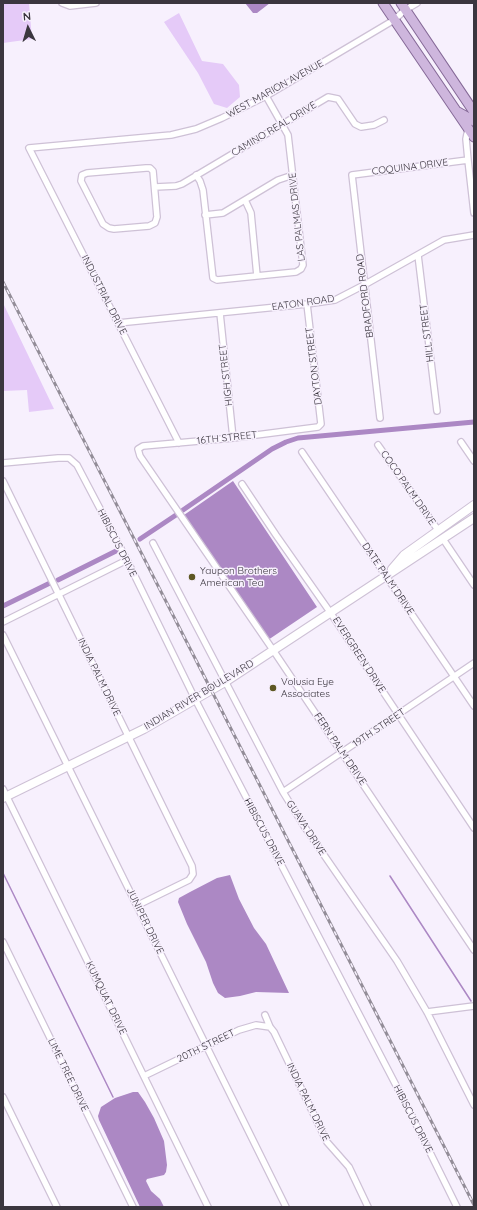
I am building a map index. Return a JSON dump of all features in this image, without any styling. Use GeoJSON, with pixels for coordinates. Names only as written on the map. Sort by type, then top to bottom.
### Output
{"type":"FeatureCollection","features":[{"type":"Feature","properties":{"kind":"main road"},"geometry":{"type":"LineString","coordinates":[[383,3],[474,138]]}},
{"type":"Feature","properties":{"kind":"main road"},"geometry":{"type":"LineString","coordinates":[[403,6],[474,112]]}},
{"type":"Feature","properties":{"kind":"main road"},"geometry":{"type":"LineString","coordinates":[[455,110],[474,121]]}},
{"type":"Feature","properties":{"kind":"main road"},"geometry":{"type":"LineString","coordinates":[[386,575],[404,555],[474,506]]}},
{"type":"Feature","properties":{"kind":"main road"},"geometry":{"type":"LineString","coordinates":[[386,575],[474,518]]}},
{"type":"Feature","properties":{"kind":"main road","name":"INDIAN RIVER BOULEVARD"},"geometry":{"type":"LineString","coordinates":[[5,798],[129,736],[225,682],[386,575]]}},
{"type":"Feature","properties":{"kind":"street"},"geometry":{"type":"LineString","coordinates":[[62,3],[70,6],[96,3]]}},
{"type":"Feature","properties":{"kind":"street","name":"WEST MARION AVENUE"},"geometry":{"type":"LineString","coordinates":[[29,148],[171,134],[196,129],[266,96],[394,20],[403,6],[417,3]]}},
{"type":"Feature","properties":{"kind":"street","name":"LAS PALMAS DRIVE"},"geometry":{"type":"LineString","coordinates":[[196,175],[202,185],[213,278],[217,280],[258,276],[296,272],[301,269],[303,265],[288,135],[266,96]]}},
{"type":"Feature","properties":{"kind":"street","name":"CAMINO REAL DRIVE"},"geometry":{"type":"LineString","coordinates":[[155,187],[176,186],[182,184],[328,97],[338,99],[355,124],[361,127],[374,125],[384,120]]}},
{"type":"Feature","properties":{"kind":"street"},"geometry":{"type":"LineString","coordinates":[[468,129],[466,139],[474,213]]}},
{"type":"Feature","properties":{"kind":"street","name":"INDUSTRIAL DRIVE"},"geometry":{"type":"LineString","coordinates":[[29,148],[179,443]]}},
{"type":"Feature","properties":{"kind":"street","name":"COQUINA DRIVE"},"geometry":{"type":"LineString","coordinates":[[352,175],[468,160]]}},
{"type":"Feature","properties":{"kind":"street"},"geometry":{"type":"LineString","coordinates":[[150,168],[153,171],[155,187],[157,216],[155,223],[149,226],[114,229],[103,224],[81,181],[82,175],[87,173],[150,168]]}},
{"type":"Feature","properties":{"kind":"street"},"geometry":{"type":"LineString","coordinates":[[205,215],[223,213],[278,180],[293,175]]}},
{"type":"Feature","properties":{"kind":"street","name":"BRADFORD ROAD"},"geometry":{"type":"LineString","coordinates":[[352,175],[380,418]]}},
{"type":"Feature","properties":{"kind":"street"},"geometry":{"type":"LineString","coordinates":[[245,200],[251,213],[258,276]]}},
{"type":"Feature","properties":{"kind":"street","name":"EATON ROAD"},"geometry":{"type":"LineString","coordinates":[[118,323],[335,300],[444,240],[474,235]]}},
{"type":"Feature","properties":{"kind":"street","name":"HILL STREET"},"geometry":{"type":"LineString","coordinates":[[418,255],[437,411]]}},
{"type":"Feature","properties":{"kind":"street","name":"DAYTON STREET"},"geometry":{"type":"LineString","coordinates":[[307,304],[321,424],[318,427]]}},
{"type":"Feature","properties":{"kind":"street","name":"HIGH STREET"},"geometry":{"type":"LineString","coordinates":[[220,313],[233,438]]}},
{"type":"Feature","properties":{"kind":"street","name":"16TH STREET"},"geometry":{"type":"LineString","coordinates":[[138,450],[143,446],[233,438],[318,427]]}},
{"type":"Feature","properties":{"kind":"street"},"geometry":{"type":"LineString","coordinates":[[461,442],[474,461]]}},
{"type":"Feature","properties":{"kind":"street","name":"COCO PALM DRIVE"},"geometry":{"type":"LineString","coordinates":[[378,445],[438,530]]}},
{"type":"Feature","properties":{"kind":"street","name":"FERN PALM DRIVE"},"geometry":{"type":"LineString","coordinates":[[138,450],[140,456],[342,752],[474,950]]}},
{"type":"Feature","properties":{"kind":"street","name":"DATE PALM DRIVE"},"geometry":{"type":"LineString","coordinates":[[302,452],[474,706]]}},
{"type":"Feature","properties":{"kind":"street","name":"HIBISCUS DRIVE"},"geometry":{"type":"LineString","coordinates":[[3,463],[69,458],[77,465],[127,560],[195,699],[412,1116],[457,1207]]}},
{"type":"Feature","properties":{"kind":"street","name":"INDIA PALM DRIVE"},"geometry":{"type":"LineString","coordinates":[[3,480],[192,866],[193,874],[188,880],[138,905]]}},
{"type":"Feature","properties":{"kind":"street","name":"EVERGREEN DRIVE"},"geometry":{"type":"LineString","coordinates":[[242,484],[330,612],[474,828]]}},
{"type":"Feature","properties":{"kind":"street"},"geometry":{"type":"LineString","coordinates":[[443,539],[474,584]]}},
{"type":"Feature","properties":{"kind":"street","name":"GUAVA DRIVE"},"geometry":{"type":"LineString","coordinates":[[153,543],[283,792],[304,826],[397,961],[427,1012],[474,1104]]}},
{"type":"Feature","properties":{"kind":"street"},"geometry":{"type":"LineString","coordinates":[[3,622],[127,560]]}},
{"type":"Feature","properties":{"kind":"street","name":"JUNIPER DRIVE"},"geometry":{"type":"LineString","coordinates":[[3,635],[138,905],[286,1207]]}},
{"type":"Feature","properties":{"kind":"street","name":"19TH STREET"},"geometry":{"type":"LineString","coordinates":[[283,792],[474,663]]}},
{"type":"Feature","properties":{"kind":"street","name":"KUMQUAT DRIVE"},"geometry":{"type":"LineString","coordinates":[[3,789],[5,798],[208,1207]]}},
{"type":"Feature","properties":{"kind":"street","name":"LIME TREE DRIVE"},"geometry":{"type":"LineString","coordinates":[[3,942],[133,1207]]}},
{"type":"Feature","properties":{"kind":"street"},"geometry":{"type":"LineString","coordinates":[[427,1012],[474,1006]]}},
{"type":"Feature","properties":{"kind":"street","name":"INDIA PALM DRIVE"},"geometry":{"type":"LineString","coordinates":[[265,1015],[327,1142],[349,1167],[368,1207]]}},
{"type":"Feature","properties":{"kind":"street","name":"20TH STREET"},"geometry":{"type":"LineString","coordinates":[[144,1076],[240,1030],[256,1025],[270,1027]]}},
{"type":"Feature","properties":{"kind":"street"},"geometry":{"type":"LineString","coordinates":[[3,1097],[57,1207]]}},
{"type":"Feature","properties":{"kind":"shaded area"},"geometry":{"type":"Polygon","coordinates":[[[3,3],[29,3],[32,39],[3,43],[3,3]]]}},
{"type":"Feature","properties":{"kind":"shaded area"},"geometry":{"type":"Polygon","coordinates":[[[245,3],[270,3],[257,13],[253,13],[245,3]]]}},
{"type":"Feature","properties":{"kind":"shaded area"},"geometry":{"type":"Polygon","coordinates":[[[179,13],[202,61],[223,64],[239,85],[240,97],[227,108],[214,104],[198,73],[164,22],[179,13]]]}},
{"type":"Feature","properties":{"kind":"shaded area"},"geometry":{"type":"Polygon","coordinates":[[[3,303],[54,409],[29,412],[27,390],[3,391],[3,303]]]}},
{"type":"Feature","properties":{"kind":"shaded area"},"geometry":{"type":"Polygon","coordinates":[[[233,481],[317,607],[268,640],[184,515],[233,481]]]}},
{"type":"Feature","properties":{"kind":"shaded area"},"geometry":{"type":"Polygon","coordinates":[[[230,875],[239,899],[254,928],[266,944],[289,993],[256,992],[225,998],[218,993],[213,983],[206,962],[178,902],[179,898],[190,892],[217,878],[230,875]]]}},
{"type":"Feature","properties":{"kind":"shaded area"},"geometry":{"type":"Polygon","coordinates":[[[133,1092],[138,1092],[145,1102],[164,1141],[167,1165],[166,1172],[164,1175],[147,1179],[146,1181],[151,1191],[160,1199],[164,1207],[140,1207],[99,1120],[98,1116],[101,1107],[115,1098],[133,1092]]]}},
{"type":"Feature","properties":{"kind":"waterway"},"geometry":{"type":"LineString","coordinates":[[183,510],[272,449],[298,438],[474,422]]}},
{"type":"Feature","properties":{"kind":"waterway"},"geometry":{"type":"LineString","coordinates":[[140,539],[176,515]]}},
{"type":"Feature","properties":{"kind":"waterway"},"geometry":{"type":"LineString","coordinates":[[58,580],[116,551]]}},
{"type":"Feature","properties":{"kind":"waterway"},"geometry":{"type":"LineString","coordinates":[[3,606],[50,583]]}},
{"type":"Feature","properties":{"kind":"waterway"},"geometry":{"type":"LineString","coordinates":[[3,873],[113,1097]]}},
{"type":"Feature","properties":{"kind":"waterway"},"geometry":{"type":"LineString","coordinates":[[390,876],[471,1001]]}},
{"type":"Feature","properties":{"kind":"railway"},"geometry":{"type":"LineString","coordinates":[[3,282],[474,1205]]}},
{"type":"Feature","properties":{"kind":"place","name":"Yaupon Brothers American Tea"},"geometry":{"type":"Point","coordinates":[192,577]}},
{"type":"Feature","properties":{"kind":"place","name":"Volusia Eye Associates"},"geometry":{"type":"Point","coordinates":[273,688]}}]}
